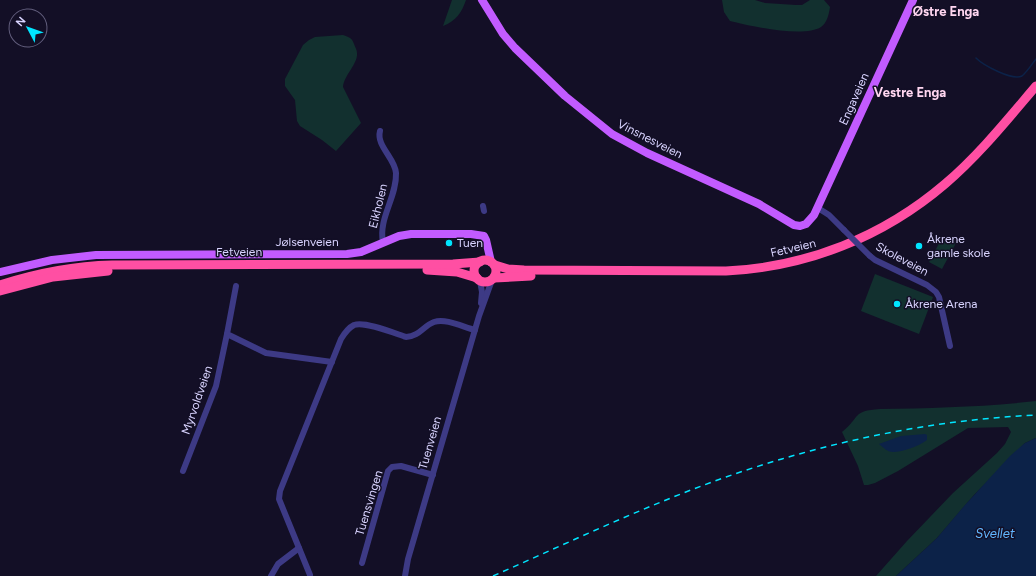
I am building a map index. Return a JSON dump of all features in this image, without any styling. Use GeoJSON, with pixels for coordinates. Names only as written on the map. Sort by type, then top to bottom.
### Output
{"type":"FeatureCollection","features":[{"type":"Feature","properties":{"kind":"highway","name":"Fetveien"},"geometry":{"type":"LineString","coordinates":[[493,263],[508,269],[524,270],[726,271],[781,264],[827,252],[876,231],[911,210],[935,193],[981,149],[1036,86]]}},
{"type":"Feature","properties":{"kind":"highway","name":"Fetveien"},"geometry":{"type":"LineString","coordinates":[[493,279],[524,276],[740,276],[786,270],[829,258],[864,244],[884,233],[914,215],[938,197],[961,178],[1036,96]]}},
{"type":"Feature","properties":{"kind":"highway"},"geometry":{"type":"LineString","coordinates":[[486,260],[493,263],[497,272],[493,279],[486,282],[478,280],[474,269],[480,261],[486,260]]}},
{"type":"Feature","properties":{"kind":"highway","name":"Fetveien"},"geometry":{"type":"LineString","coordinates":[[0,285],[47,272],[106,265],[453,264],[480,261]]}},
{"type":"Feature","properties":{"kind":"highway","name":"Fetveien"},"geometry":{"type":"LineString","coordinates":[[0,291],[66,275],[140,270],[444,270],[463,273],[478,280]]}},
{"type":"Feature","properties":{"kind":"main road","name":"Vinsnesveien"},"geometry":{"type":"LineString","coordinates":[[482,0],[503,34],[515,48],[565,96],[612,134],[647,153],[759,204],[794,225],[803,225],[809,222],[818,208]]}},
{"type":"Feature","properties":{"kind":"main road","name":"Engaveien"},"geometry":{"type":"LineString","coordinates":[[818,208],[913,0]]}},
{"type":"Feature","properties":{"kind":"main road","name":"Jølsenveien"},"geometry":{"type":"LineString","coordinates":[[0,272],[52,260],[96,254],[347,254],[360,252],[383,242],[405,235],[423,233],[482,236],[486,238],[487,243]]}},
{"type":"Feature","properties":{"kind":"main road"},"geometry":{"type":"LineString","coordinates":[[487,243],[493,263]]}},
{"type":"Feature","properties":{"kind":"main road"},"geometry":{"type":"LineString","coordinates":[[480,261],[487,243]]}},
{"type":"Feature","properties":{"kind":"street","name":"Eikholen"},"geometry":{"type":"LineString","coordinates":[[380,131],[379,136],[381,142],[392,160],[396,174],[392,196],[382,228],[381,234],[383,242]]}},
{"type":"Feature","properties":{"kind":"street","name":"Skoleveien"},"geometry":{"type":"LineString","coordinates":[[818,208],[829,215],[875,260],[927,285],[936,292],[939,297],[950,346]]}},
{"type":"Feature","properties":{"kind":"street","name":"Tuenveien"},"geometry":{"type":"LineString","coordinates":[[405,576],[408,558],[479,316],[493,279]]}},
{"type":"Feature","properties":{"kind":"street","name":"Tuenveien"},"geometry":{"type":"LineString","coordinates":[[478,280],[482,292],[479,316]]}},
{"type":"Feature","properties":{"kind":"street","name":"Myrvoldveien"},"geometry":{"type":"LineString","coordinates":[[183,471],[216,386],[236,286]]}},
{"type":"Feature","properties":{"kind":"street"},"geometry":{"type":"LineString","coordinates":[[310,575],[279,499],[280,491],[343,336],[355,325],[367,325],[406,337],[413,336],[435,322],[444,322],[475,330]]}},
{"type":"Feature","properties":{"kind":"street"},"geometry":{"type":"LineString","coordinates":[[227,334],[266,353],[332,362]]}},
{"type":"Feature","properties":{"kind":"street","name":"Tuensvingen"},"geometry":{"type":"LineString","coordinates":[[362,563],[388,471],[392,466],[401,466],[433,475]]}},
{"type":"Feature","properties":{"kind":"street"},"geometry":{"type":"LineString","coordinates":[[271,576],[278,564],[299,548]]}},
{"type":"Feature","properties":{"kind":"green space"},"geometry":{"type":"Polygon","coordinates":[[[452,0],[466,0],[458,16],[452,22],[443,26],[452,0]]]}},
{"type":"Feature","properties":{"kind":"green space"},"geometry":{"type":"Polygon","coordinates":[[[722,0],[755,0],[765,3],[802,5],[810,0],[824,0],[830,7],[826,21],[821,27],[813,30],[790,31],[750,26],[730,21],[724,12],[722,0]]]}},
{"type":"Feature","properties":{"kind":"green space"},"geometry":{"type":"Polygon","coordinates":[[[343,35],[352,40],[357,57],[343,87],[361,123],[336,151],[300,126],[297,121],[295,100],[285,86],[285,79],[303,45],[309,40],[315,37],[343,35]]]}},
{"type":"Feature","properties":{"kind":"green space"},"geometry":{"type":"Polygon","coordinates":[[[943,236],[956,243],[942,269],[929,262],[943,236]]]}},
{"type":"Feature","properties":{"kind":"green space","name":"Åkrene Arena"},"geometry":{"type":"Polygon","coordinates":[[[875,274],[933,297],[919,334],[861,311],[875,274]]]}},
{"type":"Feature","properties":{"kind":"green space"},"geometry":{"type":"Polygon","coordinates":[[[1036,401],[1036,438],[1025,443],[974,495],[937,538],[896,576],[876,576],[953,493],[997,453],[1005,444],[1011,432],[1008,427],[968,428],[898,471],[875,483],[864,485],[858,466],[842,432],[860,413],[864,411],[880,409],[978,406],[1036,401]]]}},
{"type":"Feature","properties":{"kind":"water"},"geometry":{"type":"Polygon","coordinates":[[[927,435],[927,440],[906,450],[893,452],[885,449],[879,444],[901,436],[927,435]]]}},
{"type":"Feature","properties":{"kind":"water","name":"Svellet"},"geometry":{"type":"Polygon","coordinates":[[[1036,438],[1036,576],[896,576],[937,538],[1010,456],[1025,443],[1036,438]]]}},
{"type":"Feature","properties":{"kind":"waterway"},"geometry":{"type":"LineString","coordinates":[[976,58],[998,72],[1017,77],[1022,76],[1036,59]]}},
{"type":"Feature","properties":{"kind":"railway"},"geometry":{"type":"LineString","coordinates":[[493,576],[609,524],[696,488],[764,464],[840,443],[879,435],[957,422],[1036,415]]}},
{"type":"Feature","properties":{"kind":"place","name":"Tuen"},"geometry":{"type":"Point","coordinates":[449,243]}},
{"type":"Feature","properties":{"kind":"place","name":"Åkrene gamle skole"},"geometry":{"type":"Point","coordinates":[919,246]}},
{"type":"Feature","properties":{"kind":"place","name":"Åkrene Arena"},"geometry":{"type":"Point","coordinates":[897,304]}},
{"type":"Feature","properties":{"kind":"district","name":"Østre Enga"},"geometry":{"type":"Point","coordinates":[946,11]}},
{"type":"Feature","properties":{"kind":"district","name":"Vestre Enga"},"geometry":{"type":"Point","coordinates":[910,92]}}]}
